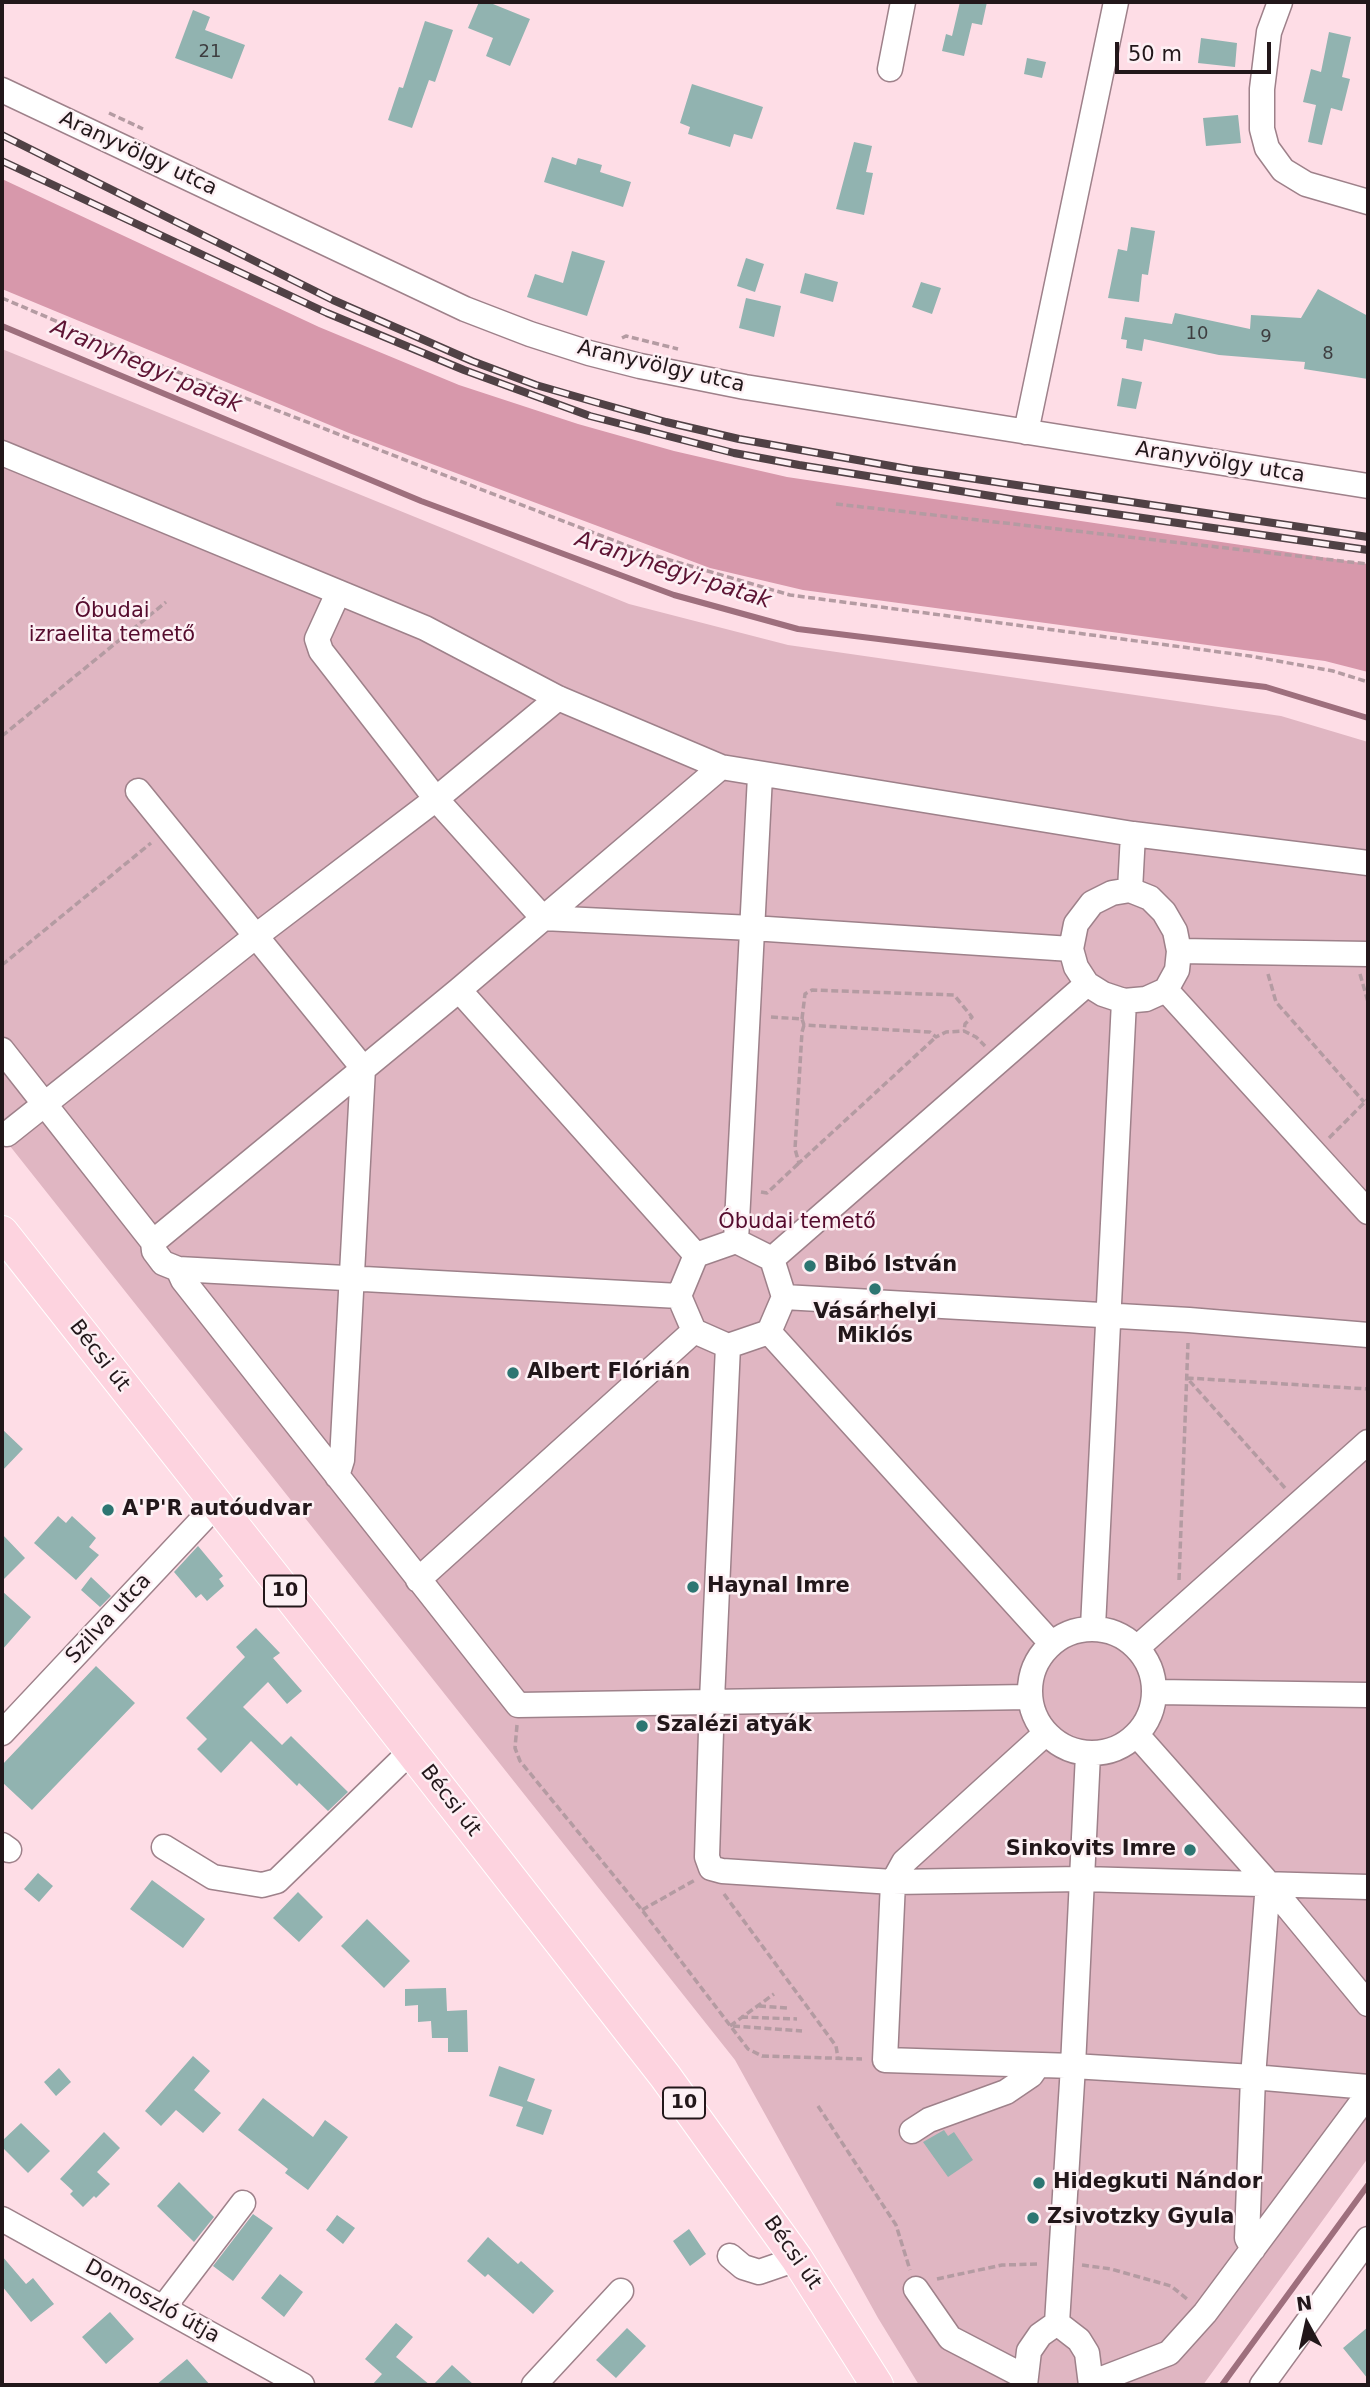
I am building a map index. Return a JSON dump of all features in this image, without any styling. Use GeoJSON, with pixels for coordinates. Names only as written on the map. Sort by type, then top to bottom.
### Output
{"type":"FeatureCollection","features":[{"type":"Feature","properties":{"kind":"main road","name":"Bécsi út"},"geometry":{"type":"LineString","coordinates":[[2,1232],[665,2076],[797,2259],[877,2385]]}},
{"type":"Feature","properties":{"kind":"street"},"geometry":{"type":"LineString","coordinates":[[890,69],[903,2]]}},
{"type":"Feature","properties":{"kind":"street"},"geometry":{"type":"LineString","coordinates":[[1026,432],[1116,2]]}},
{"type":"Feature","properties":{"kind":"street"},"geometry":{"type":"LineString","coordinates":[[1280,2],[1269,32],[1262,89],[1262,129],[1267,148],[1283,170],[1306,184],[1368,202]]}},
{"type":"Feature","properties":{"kind":"street","name":"Aranyvölgy utca"},"geometry":{"type":"LineString","coordinates":[[2,90],[465,309],[589,353],[698,379],[1368,486]]}},
{"type":"Feature","properties":{"kind":"street"},"geometry":{"type":"LineString","coordinates":[[2,453],[425,628],[558,698],[721,767],[760,776],[1133,834],[1368,863]]}},
{"type":"Feature","properties":{"kind":"street"},"geometry":{"type":"LineString","coordinates":[[338,593],[317,639],[321,651],[436,799],[543,918],[752,928],[1071,949]]}},
{"type":"Feature","properties":{"kind":"street"},"geometry":{"type":"LineString","coordinates":[[7,1134],[256,936],[436,799],[558,698]]}},
{"type":"Feature","properties":{"kind":"street"},"geometry":{"type":"LineString","coordinates":[[153,1242],[458,990],[721,767]]}},
{"type":"Feature","properties":{"kind":"street"},"geometry":{"type":"LineString","coordinates":[[736,1241],[760,776]]}},
{"type":"Feature","properties":{"kind":"street"},"geometry":{"type":"LineString","coordinates":[[138,791],[363,1068],[342,1460],[337,1476]]}},
{"type":"Feature","properties":{"kind":"street"},"geometry":{"type":"LineString","coordinates":[[1130,890],[1133,834]]}},
{"type":"Feature","properties":{"kind":"street"},"geometry":{"type":"LineString","coordinates":[[1130,890],[1150,898],[1164,912],[1175,931],[1179,951],[1177,970],[1166,990],[1146,999],[1124,1001],[1102,994],[1087,984],[1076,967],[1071,949],[1076,924],[1092,903],[1112,892],[1130,890]]}},
{"type":"Feature","properties":{"kind":"street"},"geometry":{"type":"LineString","coordinates":[[1179,951],[1368,954]]}},
{"type":"Feature","properties":{"kind":"street"},"geometry":{"type":"LineString","coordinates":[[772,1259],[1087,984]]}},
{"type":"Feature","properties":{"kind":"street"},"geometry":{"type":"LineString","coordinates":[[458,990],[696,1255]]}},
{"type":"Feature","properties":{"kind":"street"},"geometry":{"type":"LineString","coordinates":[[1166,990],[1368,1212]]}},
{"type":"Feature","properties":{"kind":"street"},"geometry":{"type":"LineString","coordinates":[[1093,1627],[1124,1001]]}},
{"type":"Feature","properties":{"kind":"street"},"geometry":{"type":"LineString","coordinates":[[2,1050],[153,1242],[154,1251],[163,1263],[178,1269],[679,1296]]}},
{"type":"Feature","properties":{"kind":"street"},"geometry":{"type":"LineString","coordinates":[[736,1241],[772,1259],[784,1297],[769,1332],[728,1346],[694,1331],[679,1296],[696,1255],[736,1241]]}},
{"type":"Feature","properties":{"kind":"street"},"geometry":{"type":"LineString","coordinates":[[178,1269],[183,1280],[518,1705],[1029,1697]]}},
{"type":"Feature","properties":{"kind":"street"},"geometry":{"type":"LineString","coordinates":[[784,1297],[1189,1320],[1368,1335]]}},
{"type":"Feature","properties":{"kind":"street"},"geometry":{"type":"LineString","coordinates":[[418,1580],[694,1331]]}},
{"type":"Feature","properties":{"kind":"street"},"geometry":{"type":"LineString","coordinates":[[769,1332],[1051,1643]]}},
{"type":"Feature","properties":{"kind":"street"},"geometry":{"type":"LineString","coordinates":[[728,1346],[712,1700],[707,1857],[711,1868],[722,1871],[893,1882],[1082,1879],[1368,1887]]}},
{"type":"Feature","properties":{"kind":"street"},"geometry":{"type":"LineString","coordinates":[[1139,1647],[1368,1442]]}},
{"type":"Feature","properties":{"kind":"street","name":"Szilva utca"},"geometry":{"type":"LineString","coordinates":[[2,1732],[216,1505]]}},
{"type":"Feature","properties":{"kind":"street"},"geometry":{"type":"LineString","coordinates":[[1093,1627],[1119,1633],[1139,1647],[1151,1667],[1156,1692],[1150,1716],[1137,1735],[1111,1751],[1088,1754],[1062,1747],[1046,1733],[1035,1718],[1029,1697],[1033,1667],[1051,1643],[1070,1631],[1093,1627]]}},
{"type":"Feature","properties":{"kind":"street"},"geometry":{"type":"LineString","coordinates":[[1156,1692],[1368,1695]]}},
{"type":"Feature","properties":{"kind":"street"},"geometry":{"type":"LineString","coordinates":[[1046,1733],[904,1862],[893,1882],[885,2060],[1073,2066],[1368,2087]]}},
{"type":"Feature","properties":{"kind":"street"},"geometry":{"type":"LineString","coordinates":[[1137,1735],[1268,1883],[1368,2004]]}},
{"type":"Feature","properties":{"kind":"street"},"geometry":{"type":"LineString","coordinates":[[164,1847],[213,1877],[262,1885],[277,1881],[411,1751]]}},
{"type":"Feature","properties":{"kind":"street"},"geometry":{"type":"LineString","coordinates":[[1057,2323],[1088,1754]]}},
{"type":"Feature","properties":{"kind":"street"},"geometry":{"type":"LineString","coordinates":[[1253,2249],[1247,2238],[1254,2077],[1268,1883]]}},
{"type":"Feature","properties":{"kind":"street"},"geometry":{"type":"LineString","coordinates":[[912,2131],[929,2120],[1006,2092],[1031,2075],[1038,2065]]}},
{"type":"Feature","properties":{"kind":"street"},"geometry":{"type":"LineString","coordinates":[[1057,2323],[1079,2340],[1087,2353],[1091,2384],[1169,2353],[1205,2313],[1368,2094]]}},
{"type":"Feature","properties":{"kind":"street"},"geometry":{"type":"LineString","coordinates":[[163,2308],[243,2203]]}},
{"type":"Feature","properties":{"kind":"street","name":"Domoszló útja"},"geometry":{"type":"LineString","coordinates":[[2,2219],[302,2385]]}},
{"type":"Feature","properties":{"kind":"street"},"geometry":{"type":"LineString","coordinates":[[1262,2385],[1368,2239]]}},
{"type":"Feature","properties":{"kind":"street"},"geometry":{"type":"LineString","coordinates":[[730,2256],[743,2267],[759,2272],[797,2259]]}},
{"type":"Feature","properties":{"kind":"street"},"geometry":{"type":"LineString","coordinates":[[916,2289],[950,2338],[1025,2381],[1029,2351],[1040,2335],[1057,2323]]}},
{"type":"Feature","properties":{"kind":"street"},"geometry":{"type":"LineString","coordinates":[[534,2385],[621,2291]]}},
{"type":"Feature","properties":{"kind":"path"},"geometry":{"type":"LineString","coordinates":[[103,110],[153,134]]}},
{"type":"Feature","properties":{"kind":"path"},"geometry":{"type":"LineString","coordinates":[[2,298],[162,366],[646,553],[790,595],[1250,656],[1333,671],[1368,682]]}},
{"type":"Feature","properties":{"kind":"path"},"geometry":{"type":"LineString","coordinates":[[615,341],[626,336],[687,351]]}},
{"type":"Feature","properties":{"kind":"path"},"geometry":{"type":"LineString","coordinates":[[836,504],[1368,564]]}},
{"type":"Feature","properties":{"kind":"path"},"geometry":{"type":"LineString","coordinates":[[2,736],[166,602]]}},
{"type":"Feature","properties":{"kind":"path"},"geometry":{"type":"LineString","coordinates":[[2,965],[169,829]]}},
{"type":"Feature","properties":{"kind":"path"},"geometry":{"type":"LineString","coordinates":[[1262,951],[1276,1002],[1366,1100],[1316,1152]]}},
{"type":"Feature","properties":{"kind":"path"},"geometry":{"type":"LineString","coordinates":[[799,1163],[795,1149],[805,994],[812,990],[954,995],[972,1017],[965,1024],[964,1031]]}},
{"type":"Feature","properties":{"kind":"path"},"geometry":{"type":"LineString","coordinates":[[748,1015],[803,1019]]}},
{"type":"Feature","properties":{"kind":"path"},"geometry":{"type":"LineString","coordinates":[[804,1024],[930,1032],[936,1037]]}},
{"type":"Feature","properties":{"kind":"path"},"geometry":{"type":"LineString","coordinates":[[767,1193],[936,1037],[946,1032],[964,1031],[976,1037],[998,1062]]}},
{"type":"Feature","properties":{"kind":"path"},"geometry":{"type":"LineString","coordinates":[[1178,1611],[1189,1320]]}},
{"type":"Feature","properties":{"kind":"path"},"geometry":{"type":"LineString","coordinates":[[1187,1378],[1368,1389]]}},
{"type":"Feature","properties":{"kind":"path"},"geometry":{"type":"LineString","coordinates":[[1187,1378],[1298,1503]]}},
{"type":"Feature","properties":{"kind":"path"},"geometry":{"type":"LineString","coordinates":[[518,1705],[515,1741],[520,1762],[642,1910],[730,2026],[754,2053],[885,2060]]}},
{"type":"Feature","properties":{"kind":"path"},"geometry":{"type":"LineString","coordinates":[[642,1910],[684,1887],[711,1868],[713,1879],[836,2046],[838,2058]]}},
{"type":"Feature","properties":{"kind":"path"},"geometry":{"type":"LineString","coordinates":[[730,2026],[774,1994]]}},
{"type":"Feature","properties":{"kind":"path"},"geometry":{"type":"LineString","coordinates":[[757,2006],[787,2008]]}},
{"type":"Feature","properties":{"kind":"path"},"geometry":{"type":"LineString","coordinates":[[741,2017],[797,2020]]}},
{"type":"Feature","properties":{"kind":"path"},"geometry":{"type":"LineString","coordinates":[[730,2026],[802,2031]]}},
{"type":"Feature","properties":{"kind":"path"},"geometry":{"type":"LineString","coordinates":[[818,2106],[896,2225],[916,2289],[944,2276],[1002,2265],[1061,2263],[1111,2269],[1171,2286],[1205,2313]]}},
{"type":"Feature","properties":{"kind":"green space","name":"Óbudai temető"},"geometry":{"type":"Polygon","coordinates":[[[2,349],[629,604],[788,645],[1281,716],[1368,742],[1368,2158],[1203,2385],[919,2385],[878,2318],[735,2060],[2,1136],[2,349]]]}},
{"type":"Feature","properties":{"kind":"shaded area"},"geometry":{"type":"Polygon","coordinates":[[[2,179],[319,327],[459,385],[578,424],[674,451],[787,477],[1368,564],[1368,672],[1325,661],[803,590],[710,568],[349,433],[2,289],[2,179]]]}},
{"type":"Feature","properties":{"kind":"building"},"geometry":{"type":"Polygon","coordinates":[[[479,2],[488,2],[530,19],[510,66],[486,56],[493,38],[468,28],[479,2]]]}},
{"type":"Feature","properties":{"kind":"building"},"geometry":{"type":"Polygon","coordinates":[[[960,2],[987,2],[982,25],[972,23],[964,56],[942,51],[946,34],[952,36],[960,2]]]}},
{"type":"Feature","properties":{"kind":"building"},"geometry":{"type":"Polygon","coordinates":[[[193,10],[210,17],[205,30],[245,45],[232,79],[175,58],[193,10]]]}},
{"type":"Feature","properties":{"kind":"building"},"geometry":{"type":"Polygon","coordinates":[[[425,21],[453,30],[435,82],[429,80],[412,128],[388,120],[399,87],[403,88],[425,21]]]}},
{"type":"Feature","properties":{"kind":"building"},"geometry":{"type":"Polygon","coordinates":[[[1329,32],[1351,37],[1342,77],[1350,79],[1342,111],[1331,108],[1322,145],[1308,142],[1316,105],[1303,102],[1311,69],[1321,72],[1329,32]]]}},
{"type":"Feature","properties":{"kind":"building"},"geometry":{"type":"Polygon","coordinates":[[[1201,38],[1237,43],[1235,67],[1198,63],[1201,38]]]}},
{"type":"Feature","properties":{"kind":"building"},"geometry":{"type":"Polygon","coordinates":[[[1027,58],[1046,62],[1042,78],[1024,74],[1027,58]]]}},
{"type":"Feature","properties":{"kind":"building"},"geometry":{"type":"Polygon","coordinates":[[[692,84],[763,107],[752,139],[734,134],[730,147],[688,134],[690,127],[680,123],[692,84]]]}},
{"type":"Feature","properties":{"kind":"building"},"geometry":{"type":"Polygon","coordinates":[[[1238,115],[1241,143],[1206,146],[1203,118],[1238,115]]]}},
{"type":"Feature","properties":{"kind":"building"},"geometry":{"type":"Polygon","coordinates":[[[854,142],[872,146],[866,172],[873,173],[864,215],[836,209],[854,142]]]}},
{"type":"Feature","properties":{"kind":"building"},"geometry":{"type":"Polygon","coordinates":[[[552,157],[576,165],[578,158],[602,165],[600,172],[631,182],[623,207],[544,182],[552,157]]]}},
{"type":"Feature","properties":{"kind":"building"},"geometry":{"type":"Polygon","coordinates":[[[1131,227],[1155,231],[1148,275],[1142,274],[1139,302],[1108,298],[1118,249],[1127,251],[1131,227]]]}},
{"type":"Feature","properties":{"kind":"building"},"geometry":{"type":"Polygon","coordinates":[[[572,251],[605,261],[587,316],[527,297],[535,274],[563,283],[572,251]]]}},
{"type":"Feature","properties":{"kind":"building"},"geometry":{"type":"Polygon","coordinates":[[[746,258],[764,264],[755,292],[737,286],[746,258]]]}},
{"type":"Feature","properties":{"kind":"building"},"geometry":{"type":"Polygon","coordinates":[[[805,273],[838,282],[833,302],[800,293],[805,273]]]}},
{"type":"Feature","properties":{"kind":"building"},"geometry":{"type":"Polygon","coordinates":[[[921,282],[941,288],[932,314],[912,307],[921,282]]]}},
{"type":"Feature","properties":{"kind":"building"},"geometry":{"type":"Polygon","coordinates":[[[1318,289],[1368,316],[1368,379],[1304,369],[1305,362],[1219,355],[1144,339],[1142,351],[1126,348],[1127,340],[1121,339],[1125,317],[1172,324],[1175,313],[1250,329],[1251,315],[1301,318],[1318,289]]]}},
{"type":"Feature","properties":{"kind":"building"},"geometry":{"type":"Polygon","coordinates":[[[746,298],[781,306],[774,337],[739,328],[746,298]]]}},
{"type":"Feature","properties":{"kind":"building"},"geometry":{"type":"Polygon","coordinates":[[[1122,378],[1142,382],[1136,409],[1117,406],[1122,378]]]}},
{"type":"Feature","properties":{"kind":"building"},"geometry":{"type":"Polygon","coordinates":[[[2,1429],[23,1449],[2,1471],[2,1429]]]}},
{"type":"Feature","properties":{"kind":"building"},"geometry":{"type":"Polygon","coordinates":[[[58,1516],[66,1523],[72,1516],[96,1538],[89,1547],[99,1555],[76,1580],[34,1543],[58,1516]]]}},
{"type":"Feature","properties":{"kind":"building"},"geometry":{"type":"Polygon","coordinates":[[[2,1534],[25,1558],[2,1581],[2,1534]]]}},
{"type":"Feature","properties":{"kind":"building"},"geometry":{"type":"Polygon","coordinates":[[[198,1546],[223,1576],[219,1579],[224,1586],[207,1601],[201,1594],[196,1598],[174,1572],[198,1546]]]}},
{"type":"Feature","properties":{"kind":"building"},"geometry":{"type":"Polygon","coordinates":[[[91,1577],[111,1596],[100,1607],[81,1590],[91,1577]]]}},
{"type":"Feature","properties":{"kind":"building"},"geometry":{"type":"Polygon","coordinates":[[[2,1591],[31,1617],[2,1650],[2,1591]]]}},
{"type":"Feature","properties":{"kind":"building"},"geometry":{"type":"Polygon","coordinates":[[[256,1628],[280,1653],[273,1658],[302,1691],[287,1704],[268,1682],[243,1707],[282,1745],[291,1736],[348,1792],[328,1811],[299,1783],[297,1786],[251,1741],[221,1773],[197,1749],[207,1739],[186,1718],[245,1657],[236,1647],[256,1628]]]}},
{"type":"Feature","properties":{"kind":"building"},"geometry":{"type":"Polygon","coordinates":[[[96,1666],[135,1703],[32,1810],[2,1782],[2,1765],[96,1666]]]}},
{"type":"Feature","properties":{"kind":"building"},"geometry":{"type":"Polygon","coordinates":[[[38,1873],[53,1886],[39,1902],[24,1889],[38,1873]]]}},
{"type":"Feature","properties":{"kind":"building"},"geometry":{"type":"Polygon","coordinates":[[[152,1880],[205,1919],[183,1948],[130,1909],[152,1880]]]}},
{"type":"Feature","properties":{"kind":"building"},"geometry":{"type":"Polygon","coordinates":[[[298,1892],[323,1917],[299,1942],[273,1918],[298,1892]]]}},
{"type":"Feature","properties":{"kind":"building"},"geometry":{"type":"Polygon","coordinates":[[[367,1919],[410,1961],[384,1988],[341,1946],[367,1919]]]}},
{"type":"Feature","properties":{"kind":"building"},"geometry":{"type":"Polygon","coordinates":[[[446,1988],[447,2011],[467,2010],[468,2052],[448,2052],[448,2038],[432,2038],[431,2021],[418,2022],[418,2005],[405,2006],[405,1989],[446,1988]]]}},
{"type":"Feature","properties":{"kind":"building"},"geometry":{"type":"Polygon","coordinates":[[[193,2056],[210,2071],[194,2090],[221,2113],[203,2133],[176,2110],[161,2126],[145,2111],[193,2056]]]}},
{"type":"Feature","properties":{"kind":"building"},"geometry":{"type":"Polygon","coordinates":[[[499,2066],[535,2079],[527,2101],[552,2110],[543,2135],[516,2126],[523,2107],[489,2096],[499,2066]]]}},
{"type":"Feature","properties":{"kind":"building"},"geometry":{"type":"Polygon","coordinates":[[[59,2068],[71,2082],[56,2096],[44,2082],[59,2068]]]}},
{"type":"Feature","properties":{"kind":"building"},"geometry":{"type":"Polygon","coordinates":[[[263,2098],[313,2137],[325,2120],[348,2137],[308,2190],[285,2173],[288,2169],[238,2130],[263,2098]]]}},
{"type":"Feature","properties":{"kind":"building"},"geometry":{"type":"Polygon","coordinates":[[[21,2123],[50,2151],[28,2173],[2,2147],[2,2141],[21,2123]]]}},
{"type":"Feature","properties":{"kind":"building"},"geometry":{"type":"Polygon","coordinates":[[[944,2130],[948,2136],[954,2132],[973,2160],[948,2177],[923,2142],[944,2130]]]}},
{"type":"Feature","properties":{"kind":"building"},"geometry":{"type":"Polygon","coordinates":[[[104,2132],[120,2148],[97,2172],[110,2184],[83,2207],[70,2194],[73,2191],[60,2179],[104,2132]]]}},
{"type":"Feature","properties":{"kind":"building"},"geometry":{"type":"Polygon","coordinates":[[[179,2182],[214,2217],[194,2242],[157,2206],[179,2182]]]}},
{"type":"Feature","properties":{"kind":"building"},"geometry":{"type":"Polygon","coordinates":[[[253,2214],[273,2228],[233,2281],[213,2266],[253,2214]]]}},
{"type":"Feature","properties":{"kind":"building"},"geometry":{"type":"Polygon","coordinates":[[[337,2215],[355,2228],[343,2244],[326,2230],[337,2215]]]}},
{"type":"Feature","properties":{"kind":"building"},"geometry":{"type":"Polygon","coordinates":[[[689,2229],[706,2254],[690,2266],[673,2241],[689,2229]]]}},
{"type":"Feature","properties":{"kind":"building"},"geometry":{"type":"Polygon","coordinates":[[[488,2237],[518,2264],[521,2261],[554,2291],[533,2314],[488,2274],[485,2277],[467,2261],[488,2237]]]}},
{"type":"Feature","properties":{"kind":"building"},"geometry":{"type":"Polygon","coordinates":[[[2,2256],[26,2284],[33,2278],[54,2304],[31,2322],[2,2286],[2,2256]]]}},
{"type":"Feature","properties":{"kind":"building"},"geometry":{"type":"Polygon","coordinates":[[[280,2274],[303,2292],[284,2317],[261,2298],[280,2274]]]}},
{"type":"Feature","properties":{"kind":"building"},"geometry":{"type":"Polygon","coordinates":[[[110,2312],[134,2339],[106,2364],[82,2337],[110,2312]]]}},
{"type":"Feature","properties":{"kind":"building"},"geometry":{"type":"Polygon","coordinates":[[[396,2323],[413,2337],[396,2357],[430,2385],[372,2385],[382,2374],[365,2359],[396,2323]]]}},
{"type":"Feature","properties":{"kind":"building"},"geometry":{"type":"Polygon","coordinates":[[[1368,2327],[1368,2379],[1343,2348],[1368,2327]]]}},
{"type":"Feature","properties":{"kind":"building"},"geometry":{"type":"Polygon","coordinates":[[[627,2328],[646,2346],[616,2378],[596,2360],[627,2328]]]}},
{"type":"Feature","properties":{"kind":"building"},"geometry":{"type":"Polygon","coordinates":[[[187,2359],[210,2385],[156,2385],[187,2359]]]}},
{"type":"Feature","properties":{"kind":"building"},"geometry":{"type":"Polygon","coordinates":[[[452,2365],[474,2385],[433,2385],[452,2365]]]}},
{"type":"Feature","properties":{"kind":"waterway","name":"Aranyhegyi-patak"},"geometry":{"type":"LineString","coordinates":[[2,326],[421,501],[674,595],[798,629],[1266,687],[1368,718]]}},
{"type":"Feature","properties":{"kind":"waterway"},"geometry":{"type":"LineString","coordinates":[[1222,2385],[1368,2185]]}},
{"type":"Feature","properties":{"kind":"railway"},"geometry":{"type":"LineString","coordinates":[[2,135],[333,300],[472,361],[536,385],[666,422],[739,439],[908,469],[1368,537]]}},
{"type":"Feature","properties":{"kind":"railway"},"geometry":{"type":"LineString","coordinates":[[2,161],[327,313],[464,370],[590,416],[734,453],[799,465],[1016,500],[1368,550]]}},
{"type":"Feature","properties":{"kind":"place","name":"Bibó István"},"geometry":{"type":"Point","coordinates":[810,1266]}},
{"type":"Feature","properties":{"kind":"place","name":"Vásárhelyi Miklós"},"geometry":{"type":"Point","coordinates":[875,1289]}},
{"type":"Feature","properties":{"kind":"place","name":"Albert Flórián"},"geometry":{"type":"Point","coordinates":[513,1373]}},
{"type":"Feature","properties":{"kind":"place","name":"A'P'R autóudvar"},"geometry":{"type":"Point","coordinates":[108,1510]}},
{"type":"Feature","properties":{"kind":"place","name":"Haynal Imre"},"geometry":{"type":"Point","coordinates":[693,1587]}},
{"type":"Feature","properties":{"kind":"place","name":"Szalézi atyák"},"geometry":{"type":"Point","coordinates":[642,1726]}},
{"type":"Feature","properties":{"kind":"place","name":"Sinkovits Imre"},"geometry":{"type":"Point","coordinates":[1190,1850]}},
{"type":"Feature","properties":{"kind":"place","name":"Hidegkuti Nándor"},"geometry":{"type":"Point","coordinates":[1039,2183]}},
{"type":"Feature","properties":{"kind":"place","name":"Zsivotzky Gyula"},"geometry":{"type":"Point","coordinates":[1033,2218]}},
{"type":"Feature","properties":{"kind":"park label","name":"Óbudai izraelita temető"},"geometry":{"type":"Point","coordinates":[112,624]}}]}
